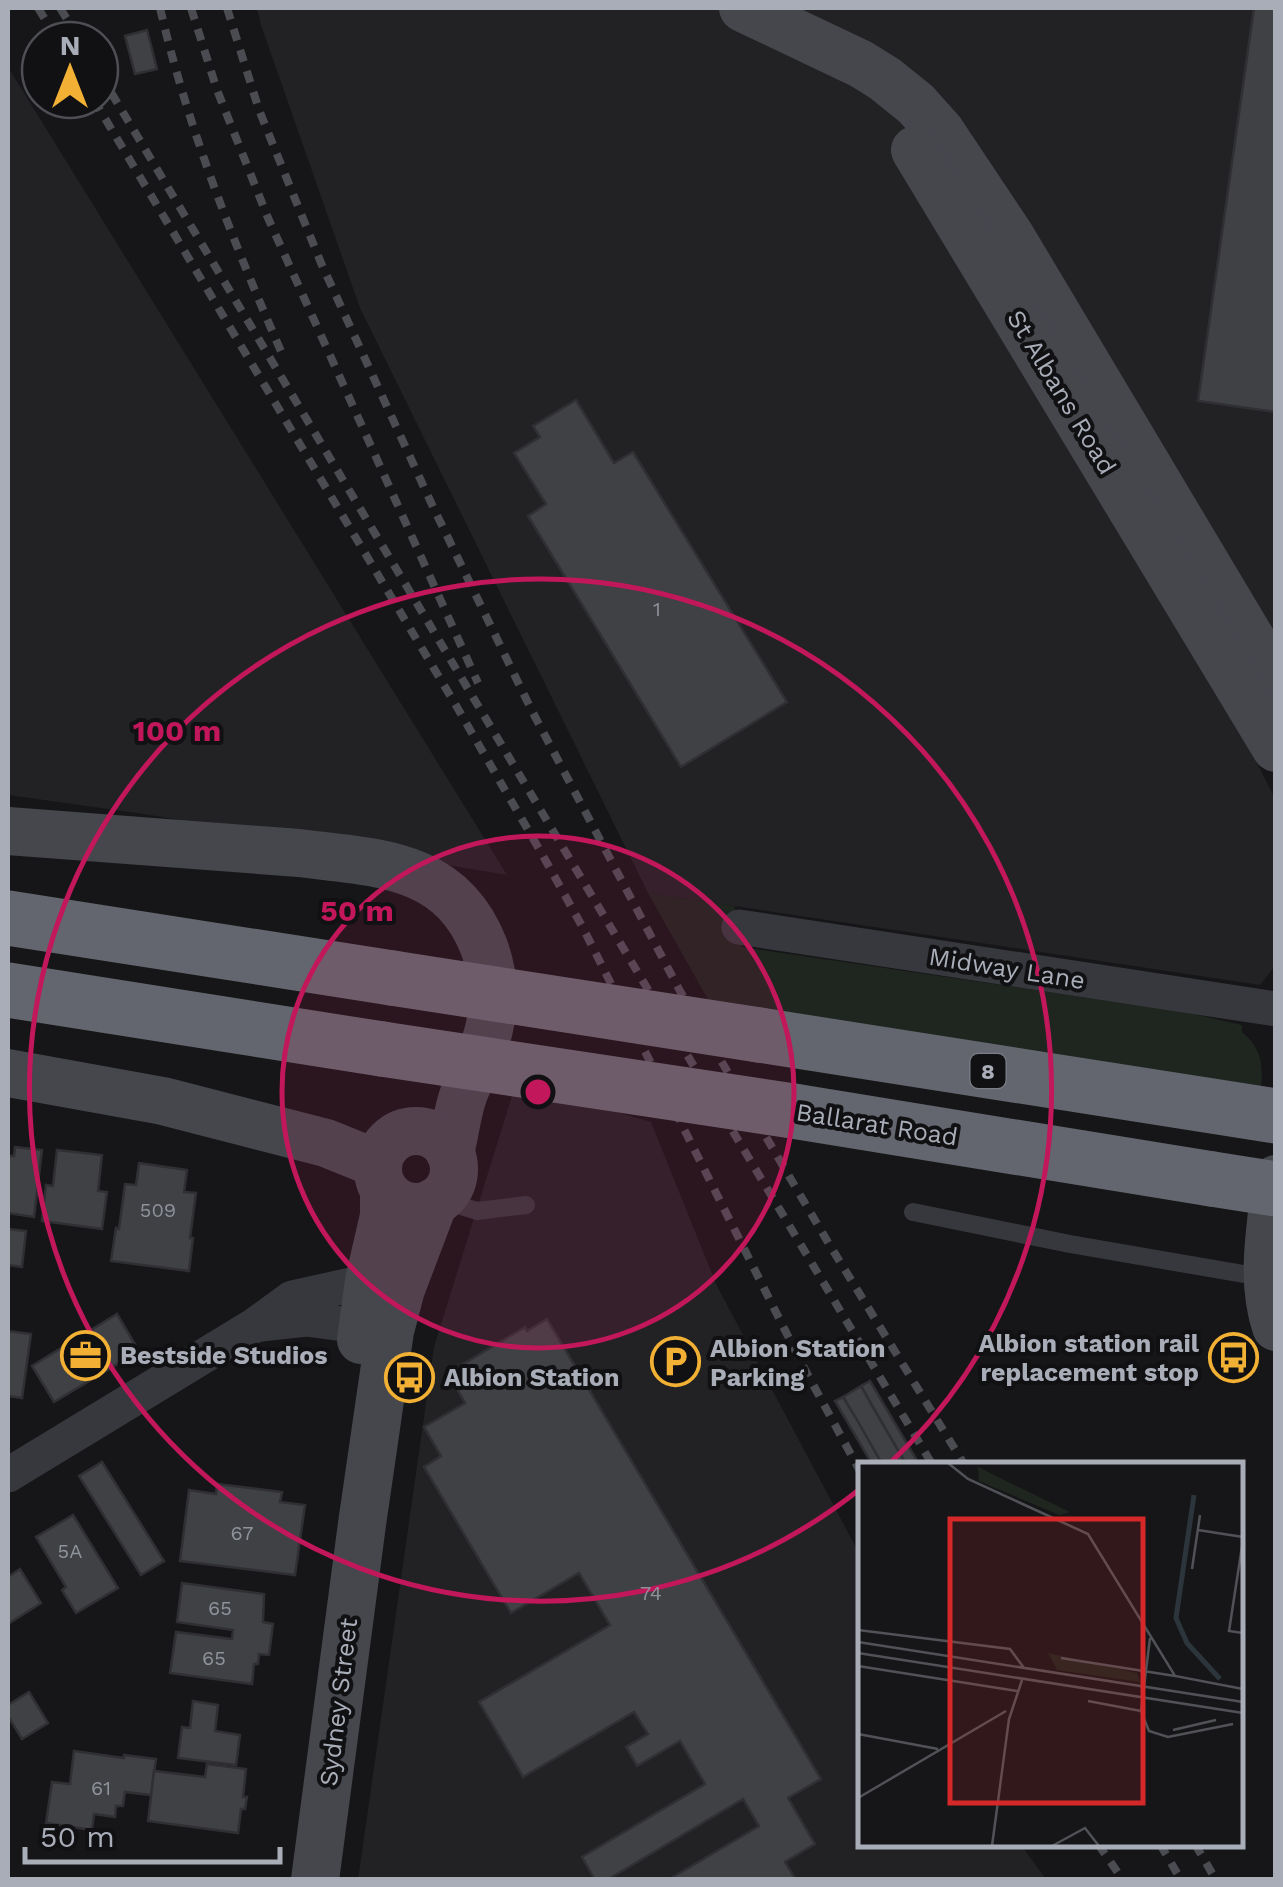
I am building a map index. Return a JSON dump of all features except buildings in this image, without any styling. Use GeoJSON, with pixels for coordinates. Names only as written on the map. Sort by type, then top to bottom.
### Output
{"type":"FeatureCollection","features":[{"type":"Feature","properties":{"kind":"highway","name":"8"},"geometry":{"type":"LineString","coordinates":[[8,918],[1276,1116]]}},
{"type":"Feature","properties":{"kind":"highway","name":"Ballarat Road"},"geometry":{"type":"LineString","coordinates":[[8,990],[793,1110],[1276,1189]]}},
{"type":"Feature","properties":{"kind":"street","name":"St Albans Road"},"geometry":{"type":"LineString","coordinates":[[742,8],[886,79],[941,132],[959,188],[1011,237],[1183,560],[1276,748]]}},
{"type":"Feature","properties":{"kind":"street","name":"St Albans Road"},"geometry":{"type":"LineString","coordinates":[[1183,560],[1276,681]]}},
{"type":"Feature","properties":{"kind":"street"},"geometry":{"type":"LineString","coordinates":[[8,832],[347,859],[397,868],[429,880],[454,896],[468,914],[488,957],[492,1009],[481,1056],[463,1095],[450,1153]]}},
{"type":"Feature","properties":{"kind":"street","name":"Midway Lane"},"geometry":{"type":"LineString","coordinates":[[738,927],[1276,1009]]}},
{"type":"Feature","properties":{"kind":"street"},"geometry":{"type":"LineString","coordinates":[[8,1074],[163,1102],[326,1143],[381,1177],[392,1198],[412,1207],[436,1201],[446,1192],[454,1173],[444,1144],[436,1137],[415,1131],[387,1144],[381,1177]]}},
{"type":"Feature","properties":{"kind":"street","name":"Sydney Street"},"geometry":{"type":"LineString","coordinates":[[315,1880],[362,1524],[374,1312],[384,1216],[381,1177]]}},
{"type":"Feature","properties":{"kind":"street"},"geometry":{"type":"LineString","coordinates":[[1276,1179],[1267,1278],[1276,1327]]}},
{"type":"Feature","properties":{"kind":"street","name":"Sydney Street"},"geometry":{"type":"LineString","coordinates":[[374,1312],[406,1273],[436,1201]]}},
{"type":"Feature","properties":{"kind":"street"},"geometry":{"type":"LineString","coordinates":[[8,1475],[255,1325],[374,1312]]}},
{"type":"Feature","properties":{"kind":"lane"},"geometry":{"type":"LineString","coordinates":[[436,1201],[477,1211],[526,1205]]}},
{"type":"Feature","properties":{"kind":"lane"},"geometry":{"type":"LineString","coordinates":[[914,1212],[1267,1278]]}},
{"type":"Feature","properties":{"kind":"shaded area"},"geometry":{"type":"Polygon","coordinates":[[[257,8],[1275,8],[1276,729],[1240,730],[1275,798],[1275,966],[1260,985],[648,893],[360,308],[257,8]]]}},
{"type":"Feature","properties":{"kind":"shaded area"},"geometry":{"type":"Polygon","coordinates":[[[8,67],[20,86],[20,120],[41,120],[507,875],[8,795],[8,67]]]}},
{"type":"Feature","properties":{"kind":"shaded area"},"geometry":{"type":"Polygon","coordinates":[[[648,893],[735,906],[734,923],[742,947],[1185,1012],[1242,1025],[1242,1032],[1259,1056],[1261,1086],[710,1003],[648,893]]]}},
{"type":"Feature","properties":{"kind":"shaded area"},"geometry":{"type":"Polygon","coordinates":[[[516,1083],[651,1122],[717,1286],[858,1551],[858,1847],[1022,1847],[1046,1879],[358,1880],[434,1347],[516,1083]]]}},
{"type":"Feature","properties":{"kind":"railway"},"geometry":{"type":"LineString","coordinates":[[38,8],[46,20]]}},
{"type":"Feature","properties":{"kind":"railway"},"geometry":{"type":"LineString","coordinates":[[60,8],[68,20]]}},
{"type":"Feature","properties":{"kind":"railway"},"geometry":{"type":"LineString","coordinates":[[160,8],[184,98],[214,186],[284,358]]}},
{"type":"Feature","properties":{"kind":"railway"},"geometry":{"type":"LineString","coordinates":[[191,8],[217,90],[268,218],[478,683]]}},
{"type":"Feature","properties":{"kind":"railway"},"geometry":{"type":"LineString","coordinates":[[227,8],[259,110],[321,263],[532,711],[680,991],[963,1462]]}},
{"type":"Feature","properties":{"kind":"railway"},"geometry":{"type":"LineString","coordinates":[[120,107],[931,1462]]}},
{"type":"Feature","properties":{"kind":"railway"},"geometry":{"type":"LineString","coordinates":[[106,120],[542,854],[858,1467]]}},
{"type":"Feature","properties":{"kind":"railway"},"geometry":{"type":"LineString","coordinates":[[1100,1847],[1123,1880]]}},
{"type":"Feature","properties":{"kind":"railway"},"geometry":{"type":"LineString","coordinates":[[1162,1847],[1181,1880]]}},
{"type":"Feature","properties":{"kind":"railway"},"geometry":{"type":"LineString","coordinates":[[1197,1847],[1216,1880]]}},
{"type":"Feature","properties":{"kind":"place","name":"Bestside Studios"},"geometry":{"type":"Point","coordinates":[85,1355]}},
{"type":"Feature","properties":{"kind":"place","name":"Albion station rail replacement stop"},"geometry":{"type":"Point","coordinates":[1234,1357]}},
{"type":"Feature","properties":{"kind":"place","name":"Albion Station Parking"},"geometry":{"type":"Point","coordinates":[675,1362]}},
{"type":"Feature","properties":{"kind":"place","name":"Albion Station"},"geometry":{"type":"Point","coordinates":[409,1377]}}]}
